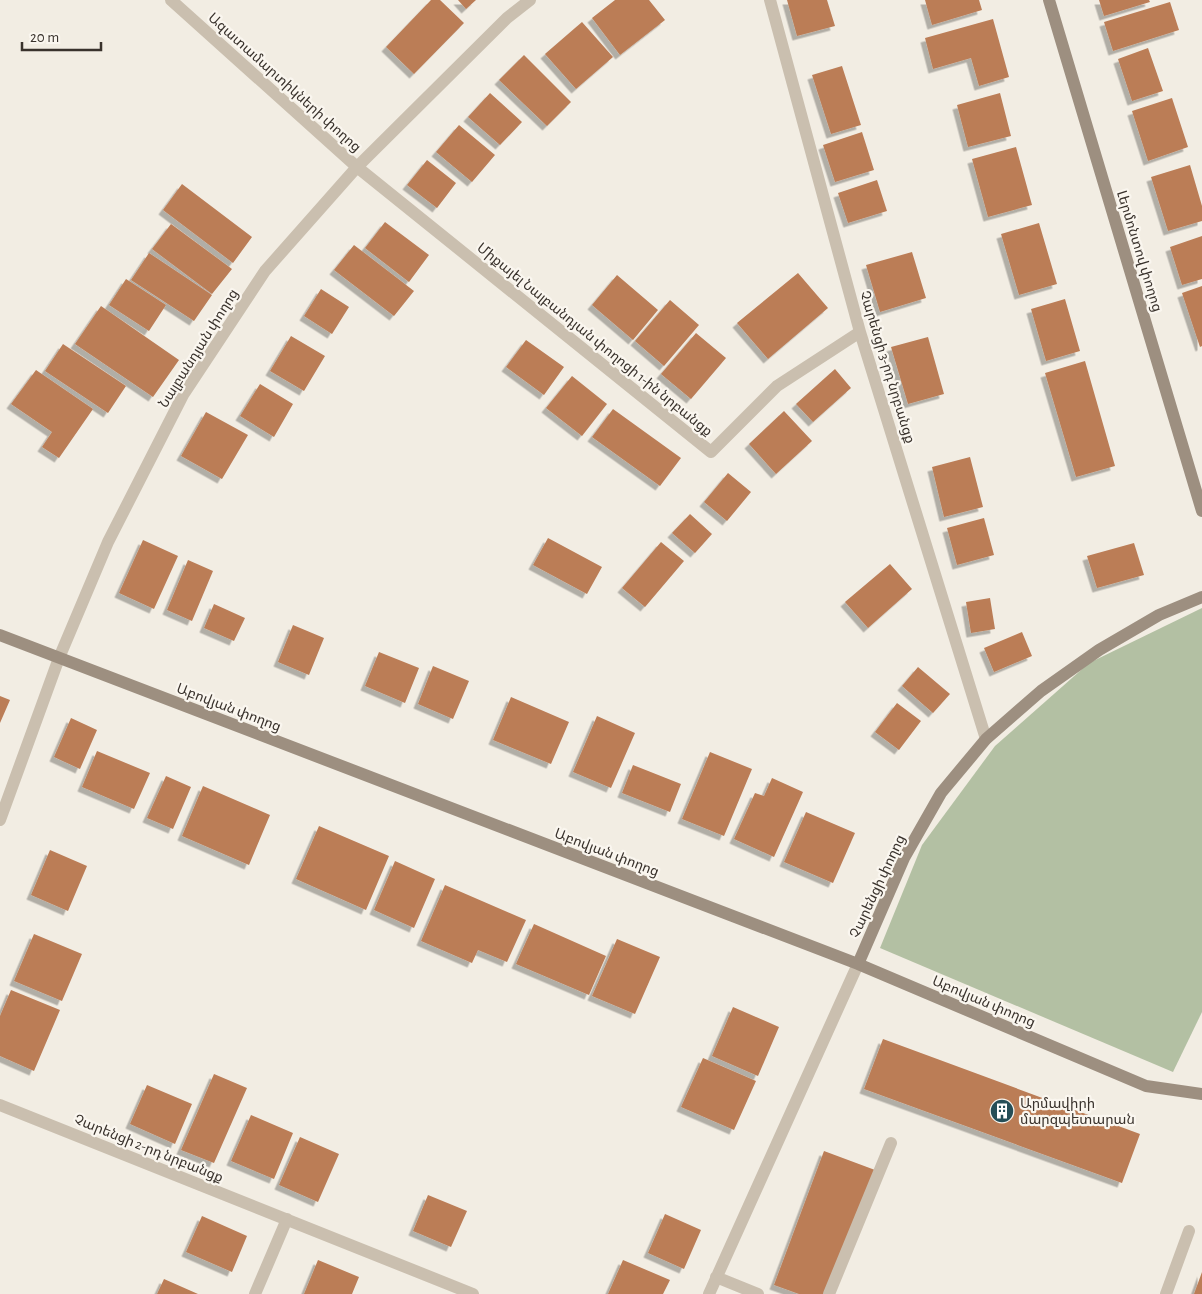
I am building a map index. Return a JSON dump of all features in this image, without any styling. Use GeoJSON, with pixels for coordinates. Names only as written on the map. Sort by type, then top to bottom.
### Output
{"type":"FeatureCollection","features":[{"type":"Feature","properties":{"kind":"main road","name":"Լերմոնտով փողոց"},"geometry":{"type":"LineString","coordinates":[[1049,0],[1202,511]]}},
{"type":"Feature","properties":{"kind":"main road","name":"Չարենցի փողոց"},"geometry":{"type":"LineString","coordinates":[[858,964],[904,858],[922,825],[941,793],[986,739],[1041,690],[1099,650],[1159,615],[1202,597]]}},
{"type":"Feature","properties":{"kind":"main road","name":"Աբովյան փողոց"},"geometry":{"type":"LineString","coordinates":[[0,635],[858,964],[1146,1086],[1202,1094]]}},
{"type":"Feature","properties":{"kind":"street","name":"Ազատամարտիկների փողոց"},"geometry":{"type":"LineString","coordinates":[[171,0],[358,167]]}},
{"type":"Feature","properties":{"kind":"street","name":"Նալբանդյան փողոց"},"geometry":{"type":"LineString","coordinates":[[0,820],[59,658],[108,542],[183,395],[265,271],[358,167],[507,18],[530,0]]}},
{"type":"Feature","properties":{"kind":"street","name":"Չարենցի 3-րդ նրբանցք"},"geometry":{"type":"LineString","coordinates":[[770,0],[860,332],[986,739]]}},
{"type":"Feature","properties":{"kind":"street","name":"Միքայել Նալբանդյան փողոցի 1-ին նրբանցք"},"geometry":{"type":"LineString","coordinates":[[358,167],[711,452],[777,386],[860,332]]}},
{"type":"Feature","properties":{"kind":"street","name":"Չարենցի փողոց"},"geometry":{"type":"LineString","coordinates":[[708,1294],[858,964]]}},
{"type":"Feature","properties":{"kind":"street","name":"Չարենցի 2-րդ նրբանցք"},"geometry":{"type":"LineString","coordinates":[[0,1105],[473,1294]]}},
{"type":"Feature","properties":{"kind":"street"},"geometry":{"type":"LineString","coordinates":[[829,1294],[892,1143]]}},
{"type":"Feature","properties":{"kind":"street"},"geometry":{"type":"LineString","coordinates":[[255,1294],[287,1219]]}},
{"type":"Feature","properties":{"kind":"street"},"geometry":{"type":"LineString","coordinates":[[1166,1294],[1189,1231]]}},
{"type":"Feature","properties":{"kind":"street"},"geometry":{"type":"LineString","coordinates":[[716,1277],[758,1294]]}},
{"type":"Feature","properties":{"kind":"green space"},"geometry":{"type":"Polygon","coordinates":[[[1202,608],[1202,1012],[1173,1072],[880,948],[922,845],[995,746],[1089,663],[1202,608]]]}},
{"type":"Feature","properties":{"kind":"building"},"geometry":{"type":"Polygon","coordinates":[[[431,0],[440,0],[464,23],[414,74],[386,47],[431,0]]]}},
{"type":"Feature","properties":{"kind":"building"},"geometry":{"type":"Polygon","coordinates":[[[458,0],[476,0],[466,9],[458,0]]]}},
{"type":"Feature","properties":{"kind":"building"},"geometry":{"type":"Polygon","coordinates":[[[615,0],[649,0],[665,20],[620,55],[592,18],[615,0]]]}},
{"type":"Feature","properties":{"kind":"building"},"geometry":{"type":"Polygon","coordinates":[[[787,0],[827,0],[835,26],[797,36],[787,0]]]}},
{"type":"Feature","properties":{"kind":"building"},"geometry":{"type":"Polygon","coordinates":[[[925,0],[979,0],[982,10],[932,25],[925,0]]]}},
{"type":"Feature","properties":{"kind":"building"},"geometry":{"type":"Polygon","coordinates":[[[1099,0],[1149,0],[1150,2],[1104,16],[1099,0]]]}},
{"type":"Feature","properties":{"kind":"building"},"geometry":{"type":"Polygon","coordinates":[[[1170,2],[1179,30],[1113,51],[1104,22],[1170,2]]]}},
{"type":"Feature","properties":{"kind":"building"},"geometry":{"type":"Polygon","coordinates":[[[993,19],[1009,77],[979,86],[971,58],[933,69],[925,38],[993,19]]]}},
{"type":"Feature","properties":{"kind":"building"},"geometry":{"type":"Polygon","coordinates":[[[582,22],[613,57],[576,89],[545,54],[582,22]]]}},
{"type":"Feature","properties":{"kind":"building"},"geometry":{"type":"Polygon","coordinates":[[[1148,48],[1163,91],[1132,101],[1118,59],[1148,48]]]}},
{"type":"Feature","properties":{"kind":"building"},"geometry":{"type":"Polygon","coordinates":[[[524,55],[571,102],[547,126],[499,80],[524,55]]]}},
{"type":"Feature","properties":{"kind":"building"},"geometry":{"type":"Polygon","coordinates":[[[842,66],[861,125],[831,134],[812,75],[842,66]]]}},
{"type":"Feature","properties":{"kind":"building"},"geometry":{"type":"Polygon","coordinates":[[[490,93],[522,122],[500,145],[468,117],[490,93]]]}},
{"type":"Feature","properties":{"kind":"building"},"geometry":{"type":"Polygon","coordinates":[[[1000,93],[1011,136],[968,147],[957,105],[1000,93]]]}},
{"type":"Feature","properties":{"kind":"building"},"geometry":{"type":"Polygon","coordinates":[[[1172,98],[1188,147],[1148,161],[1132,111],[1172,98]]]}},
{"type":"Feature","properties":{"kind":"building"},"geometry":{"type":"Polygon","coordinates":[[[459,125],[495,155],[472,182],[436,152],[459,125]]]}},
{"type":"Feature","properties":{"kind":"building"},"geometry":{"type":"Polygon","coordinates":[[[862,132],[874,170],[835,182],[823,145],[862,132]]]}},
{"type":"Feature","properties":{"kind":"building"},"geometry":{"type":"Polygon","coordinates":[[[1016,147],[1032,205],[988,217],[972,159],[1016,147]]]}},
{"type":"Feature","properties":{"kind":"building"},"geometry":{"type":"Polygon","coordinates":[[[427,160],[456,183],[437,208],[407,185],[427,160]]]}},
{"type":"Feature","properties":{"kind":"building"},"geometry":{"type":"Polygon","coordinates":[[[1190,165],[1202,206],[1202,221],[1168,231],[1151,177],[1190,165]]]}},
{"type":"Feature","properties":{"kind":"building"},"geometry":{"type":"Polygon","coordinates":[[[877,180],[887,211],[848,223],[838,193],[877,180]]]}},
{"type":"Feature","properties":{"kind":"building"},"geometry":{"type":"Polygon","coordinates":[[[182,184],[252,237],[233,263],[163,210],[182,184]]]}},
{"type":"Feature","properties":{"kind":"building"},"geometry":{"type":"Polygon","coordinates":[[[385,222],[429,255],[409,282],[365,248],[385,222]]]}},
{"type":"Feature","properties":{"kind":"building"},"geometry":{"type":"Polygon","coordinates":[[[1039,223],[1057,284],[1019,295],[1001,234],[1039,223]]]}},
{"type":"Feature","properties":{"kind":"building"},"geometry":{"type":"Polygon","coordinates":[[[171,224],[232,269],[212,294],[152,249],[171,224]]]}},
{"type":"Feature","properties":{"kind":"building"},"geometry":{"type":"Polygon","coordinates":[[[1202,236],[1202,279],[1182,285],[1170,247],[1202,236]]]}},
{"type":"Feature","properties":{"kind":"building"},"geometry":{"type":"Polygon","coordinates":[[[354,245],[414,291],[394,316],[334,270],[354,245]]]}},
{"type":"Feature","properties":{"kind":"building"},"geometry":{"type":"Polygon","coordinates":[[[912,252],[926,298],[880,312],[866,265],[912,252]]]}},
{"type":"Feature","properties":{"kind":"building"},"geometry":{"type":"Polygon","coordinates":[[[149,253],[212,295],[194,321],[131,280],[149,253]]]}},
{"type":"Feature","properties":{"kind":"building"},"geometry":{"type":"Polygon","coordinates":[[[798,273],[828,308],[768,359],[737,323],[798,273]]]}},
{"type":"Feature","properties":{"kind":"building"},"geometry":{"type":"Polygon","coordinates":[[[617,275],[658,310],[633,340],[592,305],[617,275]]]}},
{"type":"Feature","properties":{"kind":"building"},"geometry":{"type":"Polygon","coordinates":[[[126,279],[166,305],[149,331],[109,305],[126,279]]]}},
{"type":"Feature","properties":{"kind":"building"},"geometry":{"type":"Polygon","coordinates":[[[1202,286],[1202,346],[1200,347],[1182,293],[1202,286]]]}},
{"type":"Feature","properties":{"kind":"building"},"geometry":{"type":"Polygon","coordinates":[[[321,289],[349,307],[332,334],[304,316],[321,289]]]}},
{"type":"Feature","properties":{"kind":"building"},"geometry":{"type":"Polygon","coordinates":[[[1065,299],[1080,351],[1046,361],[1031,309],[1065,299]]]}},
{"type":"Feature","properties":{"kind":"building"},"geometry":{"type":"Polygon","coordinates":[[[670,300],[699,325],[664,366],[635,341],[670,300]]]}},
{"type":"Feature","properties":{"kind":"building"},"geometry":{"type":"Polygon","coordinates":[[[101,306],[179,360],[153,397],[75,344],[101,306]]]}},
{"type":"Feature","properties":{"kind":"building"},"geometry":{"type":"Polygon","coordinates":[[[696,333],[726,358],[691,399],[661,374],[696,333]]]}},
{"type":"Feature","properties":{"kind":"building"},"geometry":{"type":"Polygon","coordinates":[[[291,336],[325,356],[304,391],[270,371],[291,336]]]}},
{"type":"Feature","properties":{"kind":"building"},"geometry":{"type":"Polygon","coordinates":[[[928,337],[944,394],[908,404],[891,347],[928,337]]]}},
{"type":"Feature","properties":{"kind":"building"},"geometry":{"type":"Polygon","coordinates":[[[526,340],[564,367],[544,395],[506,367],[526,340]]]}},
{"type":"Feature","properties":{"kind":"building"},"geometry":{"type":"Polygon","coordinates":[[[63,344],[126,386],[108,413],[45,371],[63,344]]]}},
{"type":"Feature","properties":{"kind":"building"},"geometry":{"type":"Polygon","coordinates":[[[1085,361],[1115,466],[1076,477],[1045,373],[1085,361]]]}},
{"type":"Feature","properties":{"kind":"building"},"geometry":{"type":"Polygon","coordinates":[[[835,369],[851,388],[813,422],[796,404],[835,369]]]}},
{"type":"Feature","properties":{"kind":"building"},"geometry":{"type":"Polygon","coordinates":[[[36,370],[93,409],[59,458],[42,447],[52,432],[11,404],[36,370]]]}},
{"type":"Feature","properties":{"kind":"building"},"geometry":{"type":"Polygon","coordinates":[[[572,376],[607,404],[582,436],[546,408],[572,376]]]}},
{"type":"Feature","properties":{"kind":"building"},"geometry":{"type":"Polygon","coordinates":[[[260,384],[293,404],[274,437],[240,416],[260,384]]]}},
{"type":"Feature","properties":{"kind":"building"},"geometry":{"type":"Polygon","coordinates":[[[613,409],[681,458],[660,486],[592,437],[613,409]]]}},
{"type":"Feature","properties":{"kind":"building"},"geometry":{"type":"Polygon","coordinates":[[[784,411],[812,441],[776,474],[749,444],[784,411]]]}},
{"type":"Feature","properties":{"kind":"building"},"geometry":{"type":"Polygon","coordinates":[[[206,412],[248,435],[222,479],[181,456],[206,412]]]}},
{"type":"Feature","properties":{"kind":"building"},"geometry":{"type":"Polygon","coordinates":[[[970,457],[983,507],[944,517],[932,467],[970,457]]]}},
{"type":"Feature","properties":{"kind":"building"},"geometry":{"type":"Polygon","coordinates":[[[728,473],[751,492],[727,521],[704,502],[728,473]]]}},
{"type":"Feature","properties":{"kind":"building"},"geometry":{"type":"Polygon","coordinates":[[[690,514],[712,534],[695,553],[672,533],[690,514]]]}},
{"type":"Feature","properties":{"kind":"building"},"geometry":{"type":"Polygon","coordinates":[[[984,518],[994,555],[957,565],[947,528],[984,518]]]}},
{"type":"Feature","properties":{"kind":"building"},"geometry":{"type":"Polygon","coordinates":[[[548,538],[602,567],[587,594],[533,565],[548,538]]]}},
{"type":"Feature","properties":{"kind":"building"},"geometry":{"type":"Polygon","coordinates":[[[143,540],[178,556],[154,609],[119,593],[143,540]]]}},
{"type":"Feature","properties":{"kind":"building"},"geometry":{"type":"Polygon","coordinates":[[[661,542],[684,561],[645,607],[622,588],[661,542]]]}},
{"type":"Feature","properties":{"kind":"building"},"geometry":{"type":"Polygon","coordinates":[[[1134,543],[1144,575],[1097,588],[1087,556],[1134,543]]]}},
{"type":"Feature","properties":{"kind":"building"},"geometry":{"type":"Polygon","coordinates":[[[188,560],[213,571],[192,621],[167,610],[188,560]]]}},
{"type":"Feature","properties":{"kind":"building"},"geometry":{"type":"Polygon","coordinates":[[[890,564],[912,589],[868,628],[845,602],[890,564]]]}},
{"type":"Feature","properties":{"kind":"building"},"geometry":{"type":"Polygon","coordinates":[[[990,598],[995,629],[971,633],[966,602],[990,598]]]}},
{"type":"Feature","properties":{"kind":"building"},"geometry":{"type":"Polygon","coordinates":[[[214,604],[245,618],[234,641],[204,628],[214,604]]]}},
{"type":"Feature","properties":{"kind":"building"},"geometry":{"type":"Polygon","coordinates":[[[293,625],[324,638],[309,675],[278,662],[293,625]]]}},
{"type":"Feature","properties":{"kind":"building"},"geometry":{"type":"Polygon","coordinates":[[[1022,632],[1032,656],[994,672],[984,648],[1022,632]]]}},
{"type":"Feature","properties":{"kind":"building"},"geometry":{"type":"Polygon","coordinates":[[[379,652],[419,668],[405,703],[365,686],[379,652]]]}},
{"type":"Feature","properties":{"kind":"building"},"geometry":{"type":"Polygon","coordinates":[[[433,666],[469,681],[453,719],[418,704],[433,666]]]}},
{"type":"Feature","properties":{"kind":"building"},"geometry":{"type":"Polygon","coordinates":[[[918,667],[950,694],[933,713],[902,686],[918,667]]]}},
{"type":"Feature","properties":{"kind":"building"},"geometry":{"type":"Polygon","coordinates":[[[0,696],[10,700],[0,723],[0,696]]]}},
{"type":"Feature","properties":{"kind":"building"},"geometry":{"type":"Polygon","coordinates":[[[511,697],[569,722],[551,764],[493,740],[511,697]]]}},
{"type":"Feature","properties":{"kind":"building"},"geometry":{"type":"Polygon","coordinates":[[[897,703],[921,721],[899,750],[875,732],[897,703]]]}},
{"type":"Feature","properties":{"kind":"building"},"geometry":{"type":"Polygon","coordinates":[[[597,716],[635,733],[611,788],[573,772],[597,716]]]}},
{"type":"Feature","properties":{"kind":"building"},"geometry":{"type":"Polygon","coordinates":[[[71,718],[97,730],[80,769],[54,757],[71,718]]]}},
{"type":"Feature","properties":{"kind":"building"},"geometry":{"type":"Polygon","coordinates":[[[97,751],[150,773],[134,809],[82,787],[97,751]]]}},
{"type":"Feature","properties":{"kind":"building"},"geometry":{"type":"Polygon","coordinates":[[[710,752],[752,769],[724,836],[682,819],[710,752]]]}},
{"type":"Feature","properties":{"kind":"building"},"geometry":{"type":"Polygon","coordinates":[[[633,765],[681,784],[670,812],[622,793],[633,765]]]}},
{"type":"Feature","properties":{"kind":"building"},"geometry":{"type":"Polygon","coordinates":[[[166,776],[191,787],[173,829],[147,818],[166,776]]]}},
{"type":"Feature","properties":{"kind":"building"},"geometry":{"type":"Polygon","coordinates":[[[772,778],[803,792],[774,857],[734,839],[755,793],[764,796],[772,778]]]}},
{"type":"Feature","properties":{"kind":"building"},"geometry":{"type":"Polygon","coordinates":[[[203,786],[270,815],[249,865],[182,836],[203,786]]]}},
{"type":"Feature","properties":{"kind":"building"},"geometry":{"type":"Polygon","coordinates":[[[806,812],[855,833],[833,883],[784,862],[806,812]]]}},
{"type":"Feature","properties":{"kind":"building"},"geometry":{"type":"Polygon","coordinates":[[[319,826],[389,856],[366,910],[296,879],[319,826]]]}},
{"type":"Feature","properties":{"kind":"building"},"geometry":{"type":"Polygon","coordinates":[[[50,850],[87,866],[68,911],[31,895],[50,850]]]}},
{"type":"Feature","properties":{"kind":"building"},"geometry":{"type":"Polygon","coordinates":[[[395,861],[435,879],[414,928],[374,910],[395,861]]]}},
{"type":"Feature","properties":{"kind":"building"},"geometry":{"type":"Polygon","coordinates":[[[445,885],[526,920],[507,962],[478,950],[472,963],[421,941],[445,885]]]}},
{"type":"Feature","properties":{"kind":"building"},"geometry":{"type":"Polygon","coordinates":[[[534,924],[606,956],[589,995],[516,964],[534,924]]]}},
{"type":"Feature","properties":{"kind":"building"},"geometry":{"type":"Polygon","coordinates":[[[34,934],[82,954],[62,1001],[14,981],[34,934]]]}},
{"type":"Feature","properties":{"kind":"building"},"geometry":{"type":"Polygon","coordinates":[[[617,939],[660,957],[635,1014],[592,996],[617,939]]]}},
{"type":"Feature","properties":{"kind":"building"},"geometry":{"type":"Polygon","coordinates":[[[11,990],[60,1010],[34,1071],[0,1056],[0,1016],[11,990]]]}},
{"type":"Feature","properties":{"kind":"building"},"geometry":{"type":"Polygon","coordinates":[[[733,1007],[779,1027],[758,1076],[712,1056],[733,1007]]]}},
{"type":"Feature","properties":{"kind":"building","name":"Արմավիրի մարզպետարան"},"geometry":{"type":"Polygon","coordinates":[[[883,1039],[1140,1134],[1122,1183],[864,1089],[883,1039]]]}},
{"type":"Feature","properties":{"kind":"building"},"geometry":{"type":"Polygon","coordinates":[[[703,1058],[756,1081],[734,1130],[681,1107],[703,1058]]]}},
{"type":"Feature","properties":{"kind":"building"},"geometry":{"type":"Polygon","coordinates":[[[214,1074],[247,1088],[214,1163],[181,1150],[214,1074]]]}},
{"type":"Feature","properties":{"kind":"building"},"geometry":{"type":"Polygon","coordinates":[[[147,1085],[192,1104],[175,1144],[130,1124],[147,1085]]]}},
{"type":"Feature","properties":{"kind":"building"},"geometry":{"type":"Polygon","coordinates":[[[251,1115],[293,1133],[274,1179],[231,1161],[251,1115]]]}},
{"type":"Feature","properties":{"kind":"building"},"geometry":{"type":"Polygon","coordinates":[[[300,1137],[339,1154],[318,1202],[279,1185],[300,1137]]]}},
{"type":"Feature","properties":{"kind":"building"},"geometry":{"type":"Polygon","coordinates":[[[824,1151],[875,1170],[828,1294],[799,1294],[774,1285],[824,1151]]]}},
{"type":"Feature","properties":{"kind":"building"},"geometry":{"type":"Polygon","coordinates":[[[428,1195],[467,1211],[451,1247],[413,1231],[428,1195]]]}},
{"type":"Feature","properties":{"kind":"building"},"geometry":{"type":"Polygon","coordinates":[[[665,1214],[701,1230],[684,1269],[648,1253],[665,1214]]]}},
{"type":"Feature","properties":{"kind":"building"},"geometry":{"type":"Polygon","coordinates":[[[202,1216],[247,1236],[232,1272],[186,1252],[202,1216]]]}},
{"type":"Feature","properties":{"kind":"building"},"geometry":{"type":"Polygon","coordinates":[[[318,1260],[359,1277],[352,1294],[304,1294],[318,1260]]]}},
{"type":"Feature","properties":{"kind":"building"},"geometry":{"type":"Polygon","coordinates":[[[623,1260],[670,1280],[663,1294],[608,1294],[623,1260]]]}},
{"type":"Feature","properties":{"kind":"building"},"geometry":{"type":"Polygon","coordinates":[[[1202,1272],[1202,1294],[1194,1294],[1202,1272]]]}},
{"type":"Feature","properties":{"kind":"building"},"geometry":{"type":"Polygon","coordinates":[[[164,1279],[198,1294],[157,1294],[164,1279]]]}},
{"type":"Feature","properties":{"kind":"place","name":"Արմավիրի մարզպետարան"},"geometry":{"type":"Point","coordinates":[1002,1111]}}]}
